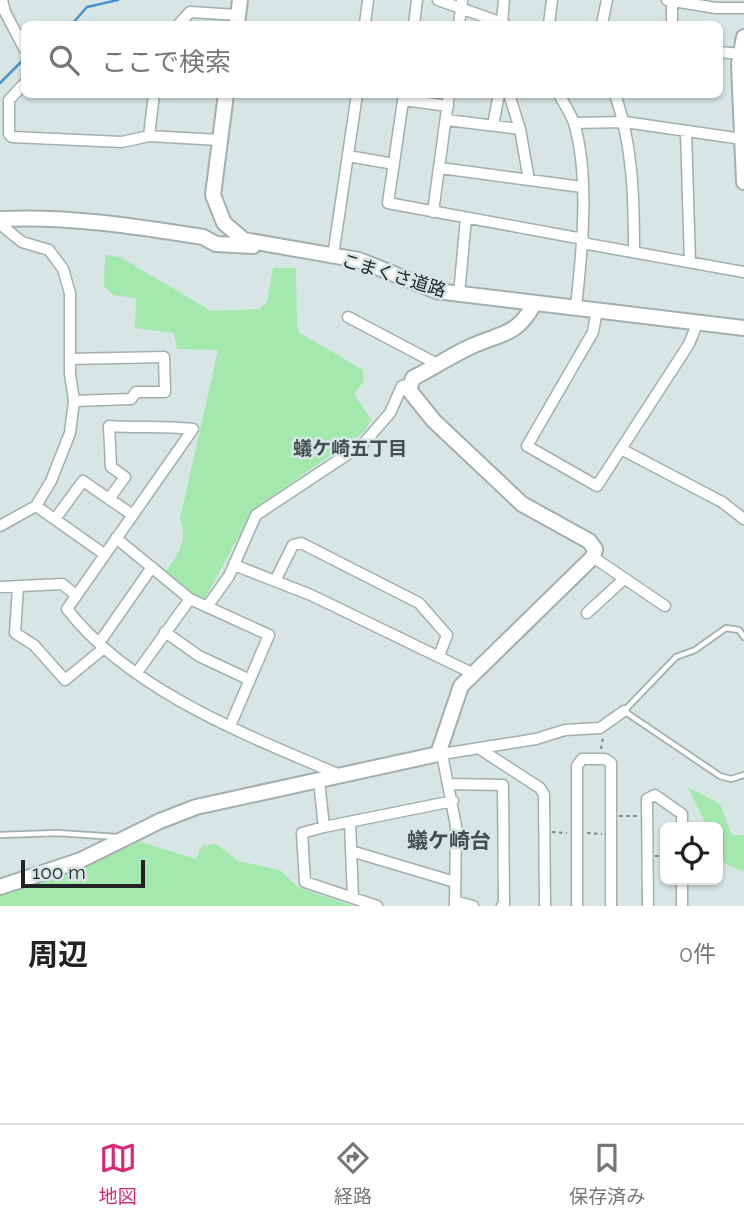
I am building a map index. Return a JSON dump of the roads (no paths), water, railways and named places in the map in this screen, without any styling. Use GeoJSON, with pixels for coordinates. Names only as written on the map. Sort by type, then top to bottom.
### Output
{"type":"FeatureCollection","features":[{"type":"Feature","properties":{"kind":"street"},"geometry":{"type":"LineString","coordinates":[[2,0],[5,12],[21,42]]}},
{"type":"Feature","properties":{"kind":"street"},"geometry":{"type":"LineString","coordinates":[[365,21],[368,0]]}},
{"type":"Feature","properties":{"kind":"street"},"geometry":{"type":"LineString","coordinates":[[414,21],[417,0]]}},
{"type":"Feature","properties":{"kind":"street"},"geometry":{"type":"LineString","coordinates":[[438,0],[461,3],[499,21]]}},
{"type":"Feature","properties":{"kind":"street"},"geometry":{"type":"LineString","coordinates":[[503,21],[504,0]]}},
{"type":"Feature","properties":{"kind":"street"},"geometry":{"type":"LineString","coordinates":[[549,21],[552,0]]}},
{"type":"Feature","properties":{"kind":"street"},"geometry":{"type":"LineString","coordinates":[[603,21],[607,0]]}},
{"type":"Feature","properties":{"kind":"street"},"geometry":{"type":"LineString","coordinates":[[667,0],[716,8],[744,8]]}},
{"type":"Feature","properties":{"kind":"street"},"geometry":{"type":"LineString","coordinates":[[672,0],[672,21]]}},
{"type":"Feature","properties":{"kind":"street"},"geometry":{"type":"LineString","coordinates":[[459,21],[461,3]]}},
{"type":"Feature","properties":{"kind":"street"},"geometry":{"type":"LineString","coordinates":[[182,21],[190,12],[239,13]]}},
{"type":"Feature","properties":{"kind":"street"},"geometry":{"type":"LineString","coordinates":[[723,50],[743,42],[744,182]]}},
{"type":"Feature","properties":{"kind":"street"},"geometry":{"type":"LineString","coordinates":[[21,87],[9,100],[9,134],[12,137],[122,142],[149,136],[219,139]]}},
{"type":"Feature","properties":{"kind":"street"},"geometry":{"type":"LineString","coordinates":[[149,136],[154,98]]}},
{"type":"Feature","properties":{"kind":"street"},"geometry":{"type":"LineString","coordinates":[[203,237],[224,223],[214,195],[225,98]]}},
{"type":"Feature","properties":{"kind":"street"},"geometry":{"type":"LineString","coordinates":[[333,256],[356,98]]}},
{"type":"Feature","properties":{"kind":"street"},"geometry":{"type":"LineString","coordinates":[[403,98],[388,203],[744,272]]}},
{"type":"Feature","properties":{"kind":"street"},"geometry":{"type":"LineString","coordinates":[[408,98],[448,106]]}},
{"type":"Feature","properties":{"kind":"street"},"geometry":{"type":"LineString","coordinates":[[433,212],[449,98]]}},
{"type":"Feature","properties":{"kind":"street"},"geometry":{"type":"LineString","coordinates":[[493,125],[498,98]]}},
{"type":"Feature","properties":{"kind":"street"},"geometry":{"type":"LineString","coordinates":[[510,98],[520,129],[529,180]]}},
{"type":"Feature","properties":{"kind":"street"},"geometry":{"type":"LineString","coordinates":[[561,98],[574,123],[582,187],[583,241],[576,307]]}},
{"type":"Feature","properties":{"kind":"street"},"geometry":{"type":"LineString","coordinates":[[616,98],[625,122],[633,182],[634,252]]}},
{"type":"Feature","properties":{"kind":"street"},"geometry":{"type":"LineString","coordinates":[[447,120],[520,129]]}},
{"type":"Feature","properties":{"kind":"street"},"geometry":{"type":"LineString","coordinates":[[574,123],[625,122],[742,139]]}},
{"type":"Feature","properties":{"kind":"street"},"geometry":{"type":"LineString","coordinates":[[686,132],[690,262]]}},
{"type":"Feature","properties":{"kind":"street"},"geometry":{"type":"LineString","coordinates":[[348,156],[394,164]]}},
{"type":"Feature","properties":{"kind":"street"},"geometry":{"type":"LineString","coordinates":[[440,168],[582,187]]}},
{"type":"Feature","properties":{"kind":"street"},"geometry":{"type":"LineString","coordinates":[[459,295],[466,218]]}},
{"type":"Feature","properties":{"kind":"street"},"geometry":{"type":"LineString","coordinates":[[0,222],[86,219],[203,237],[216,244],[258,245]]}},
{"type":"Feature","properties":{"kind":"street"},"geometry":{"type":"LineString","coordinates":[[0,222],[22,242],[49,250],[63,269],[70,293],[70,359],[74,401],[70,433],[62,459],[37,506],[0,526]]}},
{"type":"Feature","properties":{"kind":"street","name":"こまくさ道路"},"geometry":{"type":"LineString","coordinates":[[224,223],[244,240],[258,245],[359,260],[414,285],[459,295],[744,328]]}},
{"type":"Feature","properties":{"kind":"street"},"geometry":{"type":"LineString","coordinates":[[473,906],[455,904],[453,800],[440,753],[461,686],[593,557],[595,550],[589,541],[522,504],[434,421],[410,390],[410,384],[413,378],[473,346],[504,336],[527,316],[534,303]]}},
{"type":"Feature","properties":{"kind":"street"},"geometry":{"type":"LineString","coordinates":[[597,310],[593,331],[527,446],[597,486],[689,344],[695,329]]}},
{"type":"Feature","properties":{"kind":"street"},"geometry":{"type":"LineString","coordinates":[[348,317],[439,365]]}},
{"type":"Feature","properties":{"kind":"street"},"geometry":{"type":"LineString","coordinates":[[70,359],[164,357],[165,392],[136,392],[131,399],[74,401]]}},
{"type":"Feature","properties":{"kind":"street"},"geometry":{"type":"LineString","coordinates":[[206,607],[234,565],[256,515],[363,444],[390,413],[401,386],[410,384]]}},
{"type":"Feature","properties":{"kind":"street"},"geometry":{"type":"LineString","coordinates":[[109,499],[125,477],[111,467],[109,426],[140,428],[156,425],[193,429],[67,609],[85,631],[102,645],[186,706],[342,776]]}},
{"type":"Feature","properties":{"kind":"street"},"geometry":{"type":"LineString","coordinates":[[621,449],[722,502],[744,519]]}},
{"type":"Feature","properties":{"kind":"street"},"geometry":{"type":"LineString","coordinates":[[55,519],[83,481],[133,514]]}},
{"type":"Feature","properties":{"kind":"street"},"geometry":{"type":"LineString","coordinates":[[37,506],[104,554]]}},
{"type":"Feature","properties":{"kind":"street"},"geometry":{"type":"LineString","coordinates":[[116,538],[190,599],[269,635],[230,726]]}},
{"type":"Feature","properties":{"kind":"street"},"geometry":{"type":"LineString","coordinates":[[275,581],[293,545],[301,543],[419,603],[447,635],[439,656]]}},
{"type":"Feature","properties":{"kind":"street"},"geometry":{"type":"LineString","coordinates":[[593,557],[665,606]]}},
{"type":"Feature","properties":{"kind":"street"},"geometry":{"type":"LineString","coordinates":[[234,565],[275,581],[472,673]]}},
{"type":"Feature","properties":{"kind":"street"},"geometry":{"type":"LineString","coordinates":[[18,587],[15,633],[34,645],[65,680],[102,645],[152,567]]}},
{"type":"Feature","properties":{"kind":"street"},"geometry":{"type":"LineString","coordinates":[[587,613],[624,579]]}},
{"type":"Feature","properties":{"kind":"street"},"geometry":{"type":"LineString","coordinates":[[0,587],[62,584],[76,595]]}},
{"type":"Feature","properties":{"kind":"street"},"geometry":{"type":"LineString","coordinates":[[138,671],[190,599]]}},
{"type":"Feature","properties":{"kind":"street"},"geometry":{"type":"LineString","coordinates":[[165,632],[200,656],[250,680]]}},
{"type":"Feature","properties":{"kind":"street"},"geometry":{"type":"LineString","coordinates":[[0,887],[81,860],[196,807],[428,758],[440,753],[536,739],[565,730],[600,728],[624,711]]}},
{"type":"Feature","properties":{"kind":"street"},"geometry":{"type":"LineString","coordinates":[[480,749],[540,788],[544,794],[545,906]]}},
{"type":"Feature","properties":{"kind":"street"},"geometry":{"type":"LineString","coordinates":[[577,906],[577,766],[582,759],[605,758],[611,763],[611,906]]}},
{"type":"Feature","properties":{"kind":"street"},"geometry":{"type":"LineString","coordinates":[[309,762],[324,828]]}},
{"type":"Feature","properties":{"kind":"street"},"geometry":{"type":"LineString","coordinates":[[449,784],[503,785],[502,906]]}},
{"type":"Feature","properties":{"kind":"street"},"geometry":{"type":"LineString","coordinates":[[648,906],[647,799],[655,795],[682,814],[682,822]]}},
{"type":"Feature","properties":{"kind":"street"},"geometry":{"type":"LineString","coordinates":[[377,906],[305,882],[302,833],[453,800]]}},
{"type":"Feature","properties":{"kind":"street"},"geometry":{"type":"LineString","coordinates":[[350,822],[353,898]]}},
{"type":"Feature","properties":{"kind":"street"},"geometry":{"type":"LineString","coordinates":[[351,851],[455,882]]}},
{"type":"Feature","properties":{"kind":"street"},"geometry":{"type":"LineString","coordinates":[[682,885],[682,906]]}},
{"type":"Feature","properties":{"kind":"lane"},"geometry":{"type":"LineString","coordinates":[[744,637],[739,630],[726,628],[695,650],[676,657],[624,711],[720,776],[731,779],[744,775]]}},
{"type":"Feature","properties":{"kind":"lane"},"geometry":{"type":"LineString","coordinates":[[0,835],[57,833],[129,837]]}},
{"type":"Feature","properties":{"kind":"waterway"},"geometry":{"type":"LineString","coordinates":[[75,21],[87,7],[118,0]]}},
{"type":"Feature","properties":{"kind":"waterway"},"geometry":{"type":"LineString","coordinates":[[0,83],[21,62]]}},
{"type":"Feature","properties":{"kind":"district","name":"蟻ケ崎五丁目"},"geometry":{"type":"Point","coordinates":[350,448]}},
{"type":"Feature","properties":{"kind":"district","name":"蟻ケ崎台"},"geometry":{"type":"Point","coordinates":[449,840]}}]}
